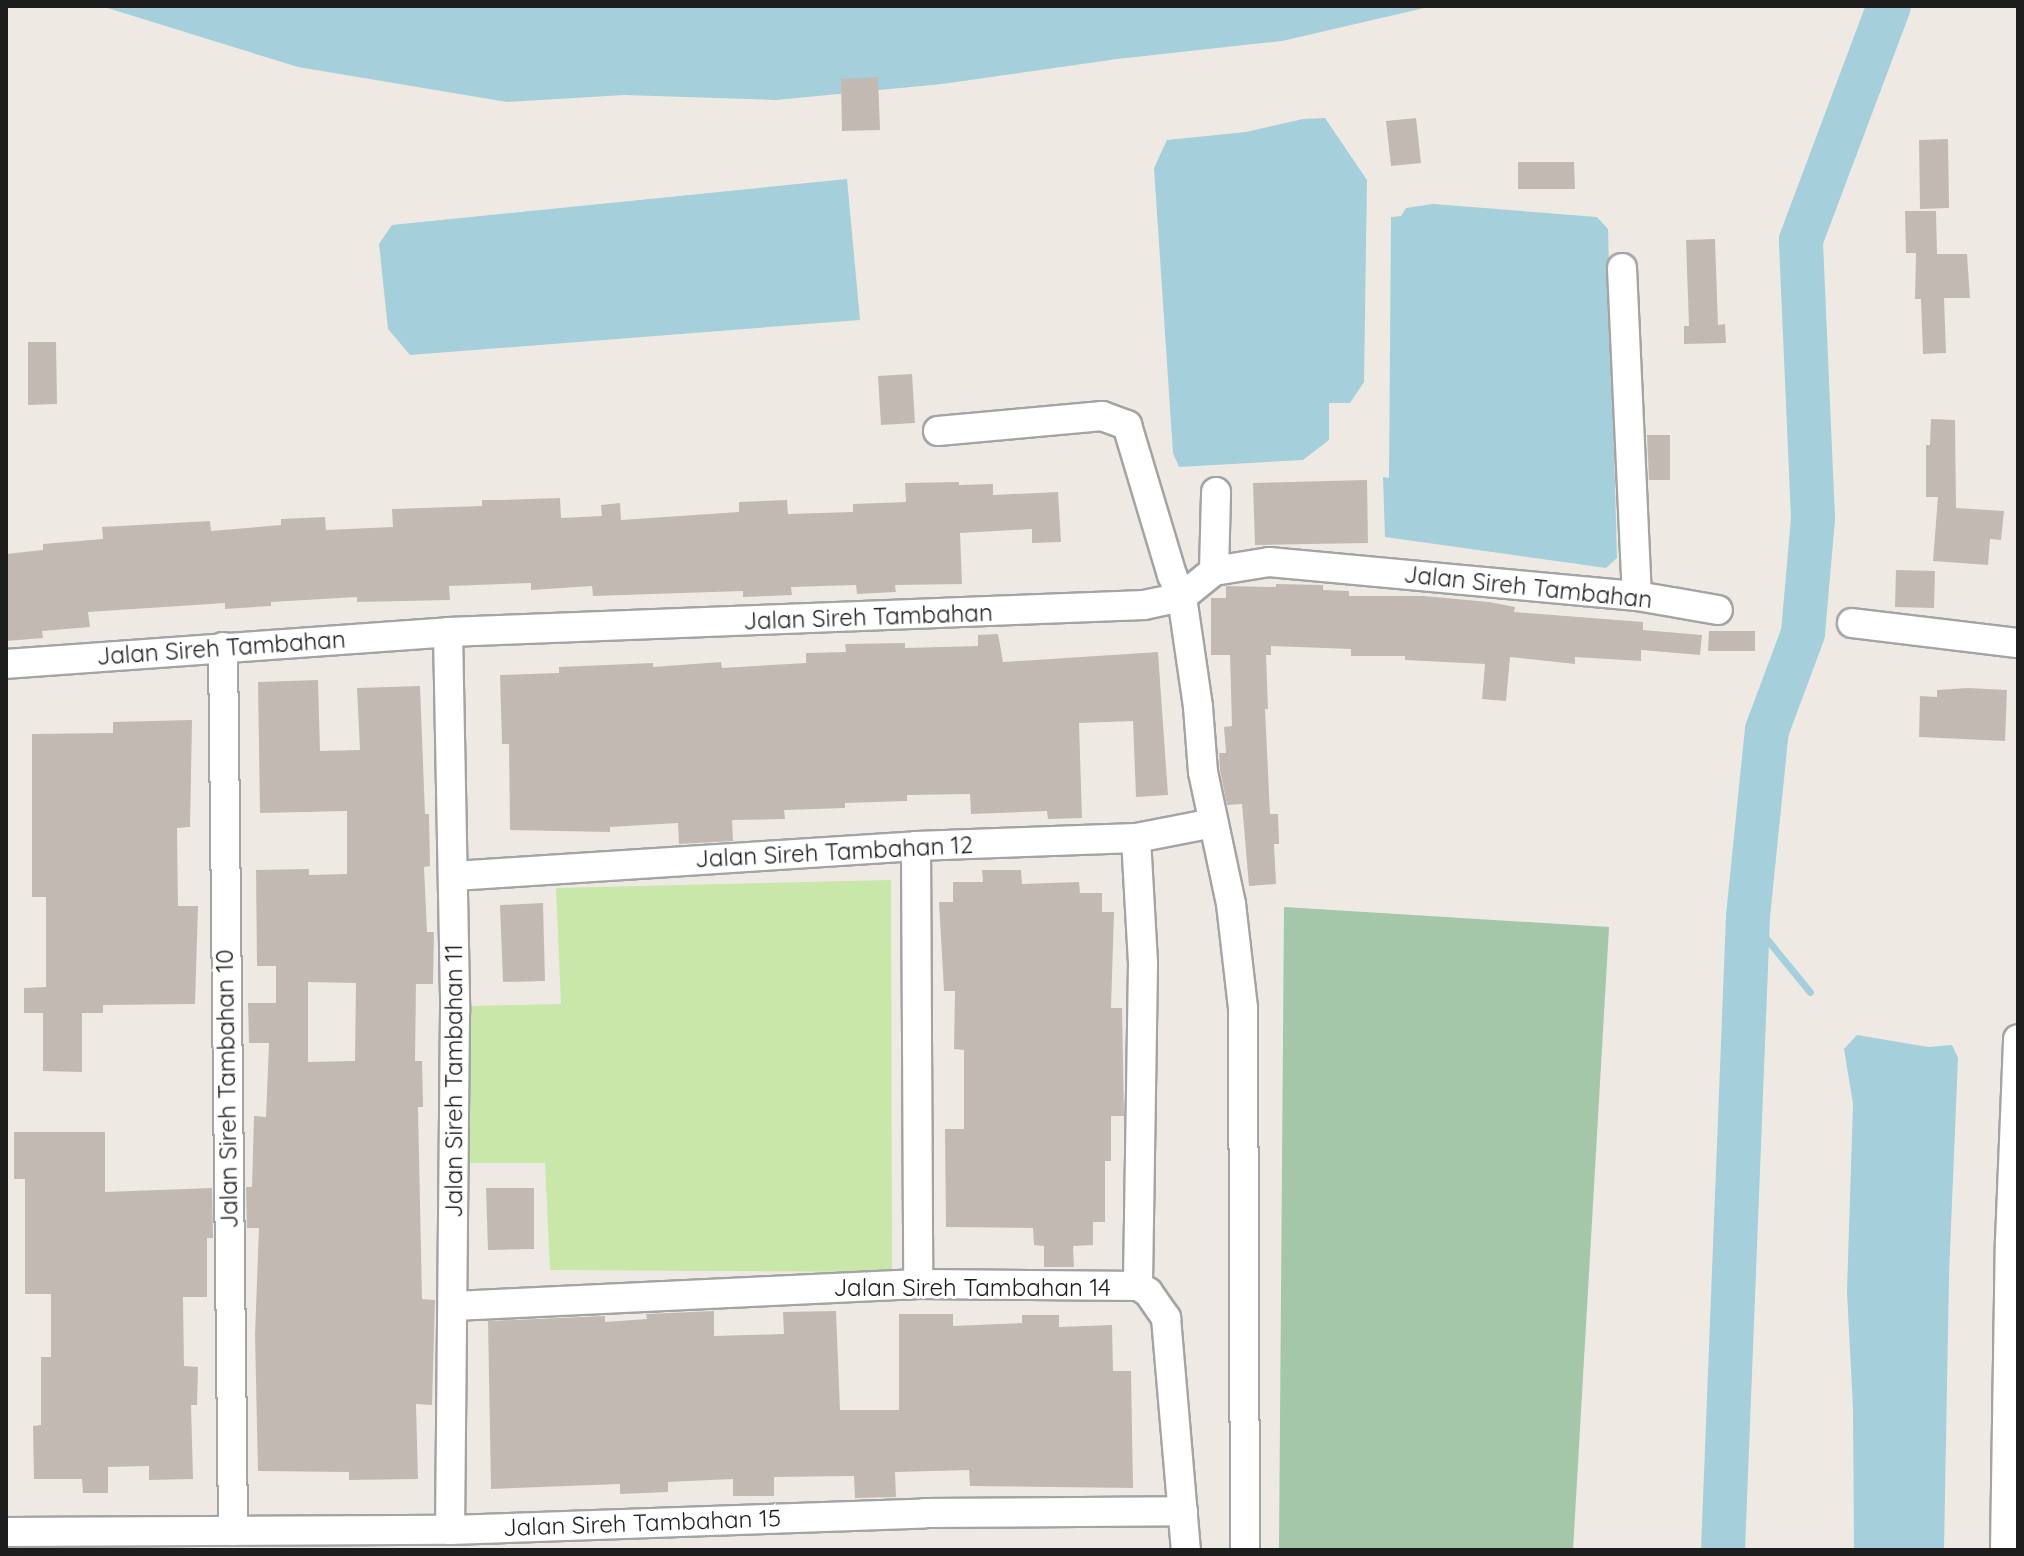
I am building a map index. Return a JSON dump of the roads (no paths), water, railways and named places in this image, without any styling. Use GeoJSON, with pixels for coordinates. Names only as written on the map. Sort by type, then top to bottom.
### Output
{"type":"FeatureCollection","features":[{"type":"Feature","properties":{"kind":"street"},"geometry":{"type":"LineString","coordinates":[[1622,268],[1637,596]]}},
{"type":"Feature","properties":{"kind":"street"},"geometry":{"type":"LineString","coordinates":[[938,431],[1102,416],[1127,425],[1172,575],[1182,597],[1198,707],[1203,772],[1231,904],[1243,1008],[1245,1550]]}},
{"type":"Feature","properties":{"kind":"street"},"geometry":{"type":"LineString","coordinates":[[1214,571],[1216,492]]}},
{"type":"Feature","properties":{"kind":"street","name":"Jalan Sireh Tambahan"},"geometry":{"type":"LineString","coordinates":[[6,664],[448,632],[1144,605],[1182,597],[1214,571],[1269,562],[1637,596],[1718,610]]}},
{"type":"Feature","properties":{"kind":"street"},"geometry":{"type":"LineString","coordinates":[[1852,623],[2018,643]]}},
{"type":"Feature","properties":{"kind":"street","name":"Jalan Sireh Tambahan 11"},"geometry":{"type":"LineString","coordinates":[[448,632],[454,876],[454,1306],[450,1530]]}},
{"type":"Feature","properties":{"kind":"street","name":"Jalan Sireh Tambahan 10"},"geometry":{"type":"LineString","coordinates":[[223,647],[233,1531]]}},
{"type":"Feature","properties":{"kind":"street","name":"Jalan Sireh Tambahan 12"},"geometry":{"type":"LineString","coordinates":[[454,876],[916,846],[1136,838],[1213,823]]}},
{"type":"Feature","properties":{"kind":"street","name":"Jalan Sireh Tambahan 14"},"geometry":{"type":"LineString","coordinates":[[454,1306],[918,1284],[1138,1286],[1143,964],[1136,838]]}},
{"type":"Feature","properties":{"kind":"street"},"geometry":{"type":"LineString","coordinates":[[916,846],[918,1284]]}},
{"type":"Feature","properties":{"kind":"street"},"geometry":{"type":"LineString","coordinates":[[2005,1550],[2010,1241],[2018,1039]]}},
{"type":"Feature","properties":{"kind":"street"},"geometry":{"type":"LineString","coordinates":[[1138,1286],[1148,1292],[1166,1318],[1186,1550]]}},
{"type":"Feature","properties":{"kind":"street","name":"Jalan Sireh Tambahan 15"},"geometry":{"type":"LineString","coordinates":[[6,1532],[233,1531],[360,1540],[450,1530],[925,1513],[1183,1511]]}},
{"type":"Feature","properties":{"kind":"water"},"geometry":{"type":"Polygon","coordinates":[[[101,6],[1433,6],[1282,41],[1117,59],[942,84],[776,100],[624,95],[507,102],[298,67],[101,6]]]}},
{"type":"Feature","properties":{"kind":"water"},"geometry":{"type":"Polygon","coordinates":[[[1325,118],[1367,180],[1364,382],[1350,403],[1329,403],[1329,440],[1303,460],[1179,467],[1173,453],[1154,168],[1167,140],[1246,132],[1303,119],[1325,118]]]}},
{"type":"Feature","properties":{"kind":"water"},"geometry":{"type":"Polygon","coordinates":[[[847,179],[860,320],[410,355],[388,329],[379,244],[392,225],[847,179]]]}},
{"type":"Feature","properties":{"kind":"water"},"geometry":{"type":"Polygon","coordinates":[[[1433,204],[1597,217],[1608,229],[1617,558],[1606,568],[1385,537],[1383,477],[1389,478],[1391,217],[1401,216],[1406,208],[1433,204]]]}},
{"type":"Feature","properties":{"kind":"water"},"geometry":{"type":"Polygon","coordinates":[[[1857,1035],[1928,1047],[1952,1045],[1958,1058],[1949,1275],[1944,1550],[1854,1550],[1853,1409],[1847,1291],[1853,1104],[1844,1049],[1857,1035]]]}},
{"type":"Feature","properties":{"kind":"waterway"},"geometry":{"type":"LineString","coordinates":[[1723,1550],[1748,916],[1767,730],[1803,633],[1813,518],[1801,240],[1889,6]]}},
{"type":"Feature","properties":{"kind":"waterway"},"geometry":{"type":"LineString","coordinates":[[1748,916],[1810,992]]}}]}
